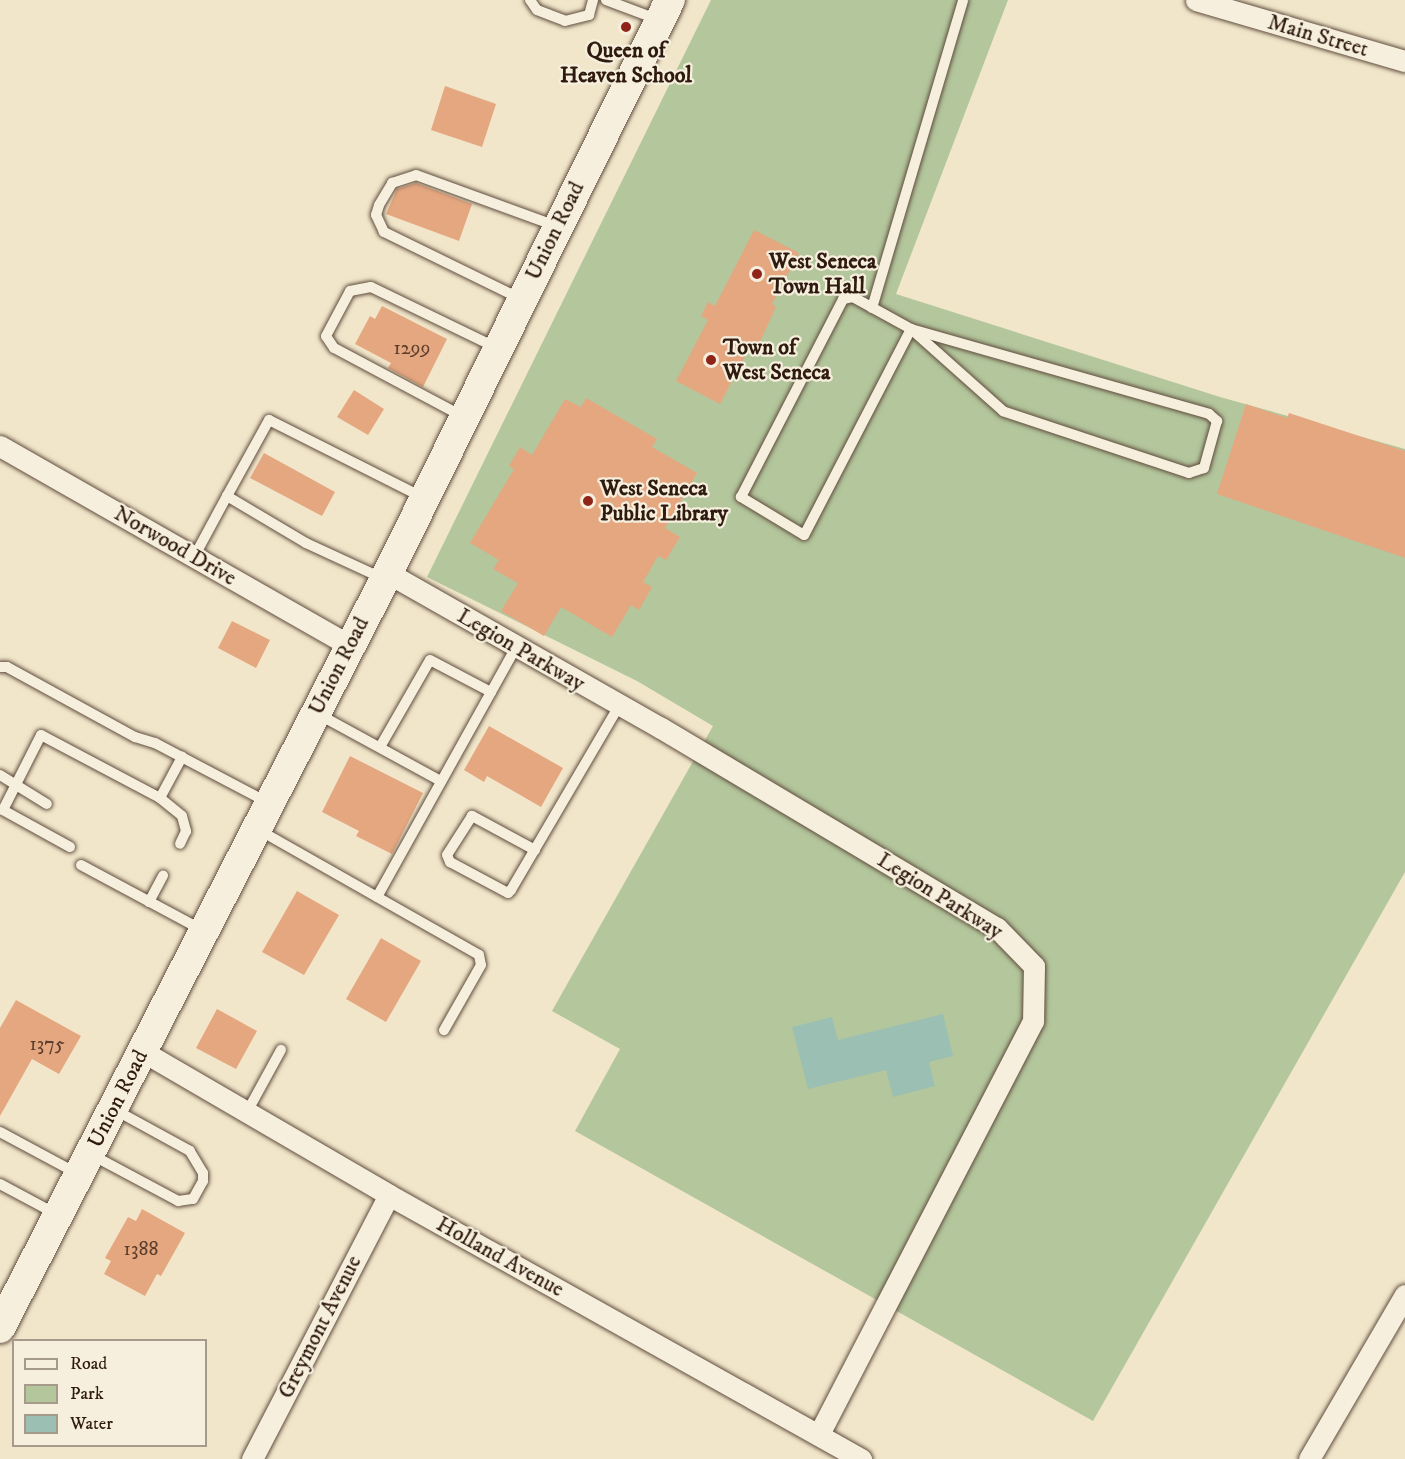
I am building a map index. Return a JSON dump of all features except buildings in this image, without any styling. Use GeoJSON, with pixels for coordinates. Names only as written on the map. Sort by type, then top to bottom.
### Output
{"type":"FeatureCollection","features":[{"type":"Feature","properties":{"kind":"main road","name":"Union Road"},"geometry":{"type":"LineString","coordinates":[[0,1328],[386,576],[665,10]]}},
{"type":"Feature","properties":{"kind":"street","name":"Main Street"},"geometry":{"type":"LineString","coordinates":[[1196,0],[1405,61]]}},
{"type":"Feature","properties":{"kind":"street","name":"Norwood Drive"},"geometry":{"type":"LineString","coordinates":[[0,446],[350,646]]}},
{"type":"Feature","properties":{"kind":"street","name":"Legion Parkway"},"geometry":{"type":"LineString","coordinates":[[386,576],[619,706],[997,928],[1034,966],[1034,1021],[818,1435]]}},
{"type":"Feature","properties":{"kind":"street","name":"Holland Avenue"},"geometry":{"type":"LineString","coordinates":[[142,1050],[389,1195],[856,1458]]}},
{"type":"Feature","properties":{"kind":"street","name":"Greymont Avenue"},"geometry":{"type":"LineString","coordinates":[[252,1459],[389,1195]]}},
{"type":"Feature","properties":{"kind":"street"},"geometry":{"type":"LineString","coordinates":[[1309,1459],[1405,1295]]}},
{"type":"Feature","properties":{"kind":"lane"},"geometry":{"type":"LineString","coordinates":[[530,0],[537,10],[565,21],[589,15],[593,0]]}},
{"type":"Feature","properties":{"kind":"lane"},"geometry":{"type":"LineString","coordinates":[[606,0],[665,10]]}},
{"type":"Feature","properties":{"kind":"lane"},"geometry":{"type":"LineString","coordinates":[[872,308],[963,0]]}},
{"type":"Feature","properties":{"kind":"lane"},"geometry":{"type":"LineString","coordinates":[[521,299],[384,232],[376,215],[379,205],[392,183],[416,175],[557,227]]}},
{"type":"Feature","properties":{"kind":"lane"},"geometry":{"type":"LineString","coordinates":[[463,417],[334,348],[326,336],[350,291],[371,287],[497,348]]}},
{"type":"Feature","properties":{"kind":"lane"},"geometry":{"type":"LineString","coordinates":[[911,328],[804,535],[741,497],[843,299],[853,297],[911,328],[1209,414],[1217,421],[1204,468],[1189,473],[1003,411],[911,328]]}},
{"type":"Feature","properties":{"kind":"lane"},"geometry":{"type":"LineString","coordinates":[[194,557],[268,420],[424,498]]}},
{"type":"Feature","properties":{"kind":"lane"},"geometry":{"type":"LineString","coordinates":[[227,496],[306,543],[386,576]]}},
{"type":"Feature","properties":{"kind":"lane"},"geometry":{"type":"LineString","coordinates":[[377,897],[516,647]]}},
{"type":"Feature","properties":{"kind":"lane"},"geometry":{"type":"LineString","coordinates":[[380,747],[430,660],[490,692]]}},
{"type":"Feature","properties":{"kind":"lane"},"geometry":{"type":"LineString","coordinates":[[0,667],[7,667],[135,737],[182,757],[377,897],[479,955],[481,965],[444,1030]]}},
{"type":"Feature","properties":{"kind":"lane"},"geometry":{"type":"LineString","coordinates":[[535,849],[472,816],[447,855],[450,862],[508,893],[535,849],[619,706]]}},
{"type":"Feature","properties":{"kind":"lane"},"geometry":{"type":"LineString","coordinates":[[315,712],[441,781]]}},
{"type":"Feature","properties":{"kind":"lane"},"geometry":{"type":"LineString","coordinates":[[70,847],[3,810],[41,735],[160,798],[182,816],[186,831],[180,844]]}},
{"type":"Feature","properties":{"kind":"lane"},"geometry":{"type":"LineString","coordinates":[[160,798],[182,757]]}},
{"type":"Feature","properties":{"kind":"lane"},"geometry":{"type":"LineString","coordinates":[[0,775],[47,804]]}},
{"type":"Feature","properties":{"kind":"lane"},"geometry":{"type":"LineString","coordinates":[[81,865],[204,931]]}},
{"type":"Feature","properties":{"kind":"lane"},"geometry":{"type":"LineString","coordinates":[[149,902],[163,876]]}},
{"type":"Feature","properties":{"kind":"lane"},"geometry":{"type":"LineString","coordinates":[[247,1112],[281,1050]]}},
{"type":"Feature","properties":{"kind":"lane"},"geometry":{"type":"LineString","coordinates":[[0,1132],[178,1201],[193,1199],[202,1181],[203,1173],[190,1151],[113,1108]]}},
{"type":"Feature","properties":{"kind":"lane"},"geometry":{"type":"LineString","coordinates":[[0,1184],[58,1215]]}},
{"type":"Feature","properties":{"kind":"green space"},"geometry":{"type":"Polygon","coordinates":[[[711,0],[1008,0],[896,294],[1220,397],[1405,449],[1405,872],[1093,1421],[575,1131],[620,1049],[552,1011],[713,726],[637,681],[427,577],[711,0]]]}},
{"type":"Feature","properties":{"kind":"water"},"geometry":{"type":"Polygon","coordinates":[[[943,1014],[953,1056],[929,1062],[935,1086],[893,1097],[886,1070],[808,1089],[792,1027],[832,1017],[838,1040],[943,1014]]]}},
{"type":"Feature","properties":{"kind":"place","name":"Queen of Heaven School"},"geometry":{"type":"Point","coordinates":[626,27]}},
{"type":"Feature","properties":{"kind":"place","name":"West Seneca Town Hall"},"geometry":{"type":"Point","coordinates":[757,274]}},
{"type":"Feature","properties":{"kind":"place","name":"Town of West Seneca"},"geometry":{"type":"Point","coordinates":[711,360]}},
{"type":"Feature","properties":{"kind":"place","name":"West Seneca Public Library"},"geometry":{"type":"Point","coordinates":[588,501]}}]}
